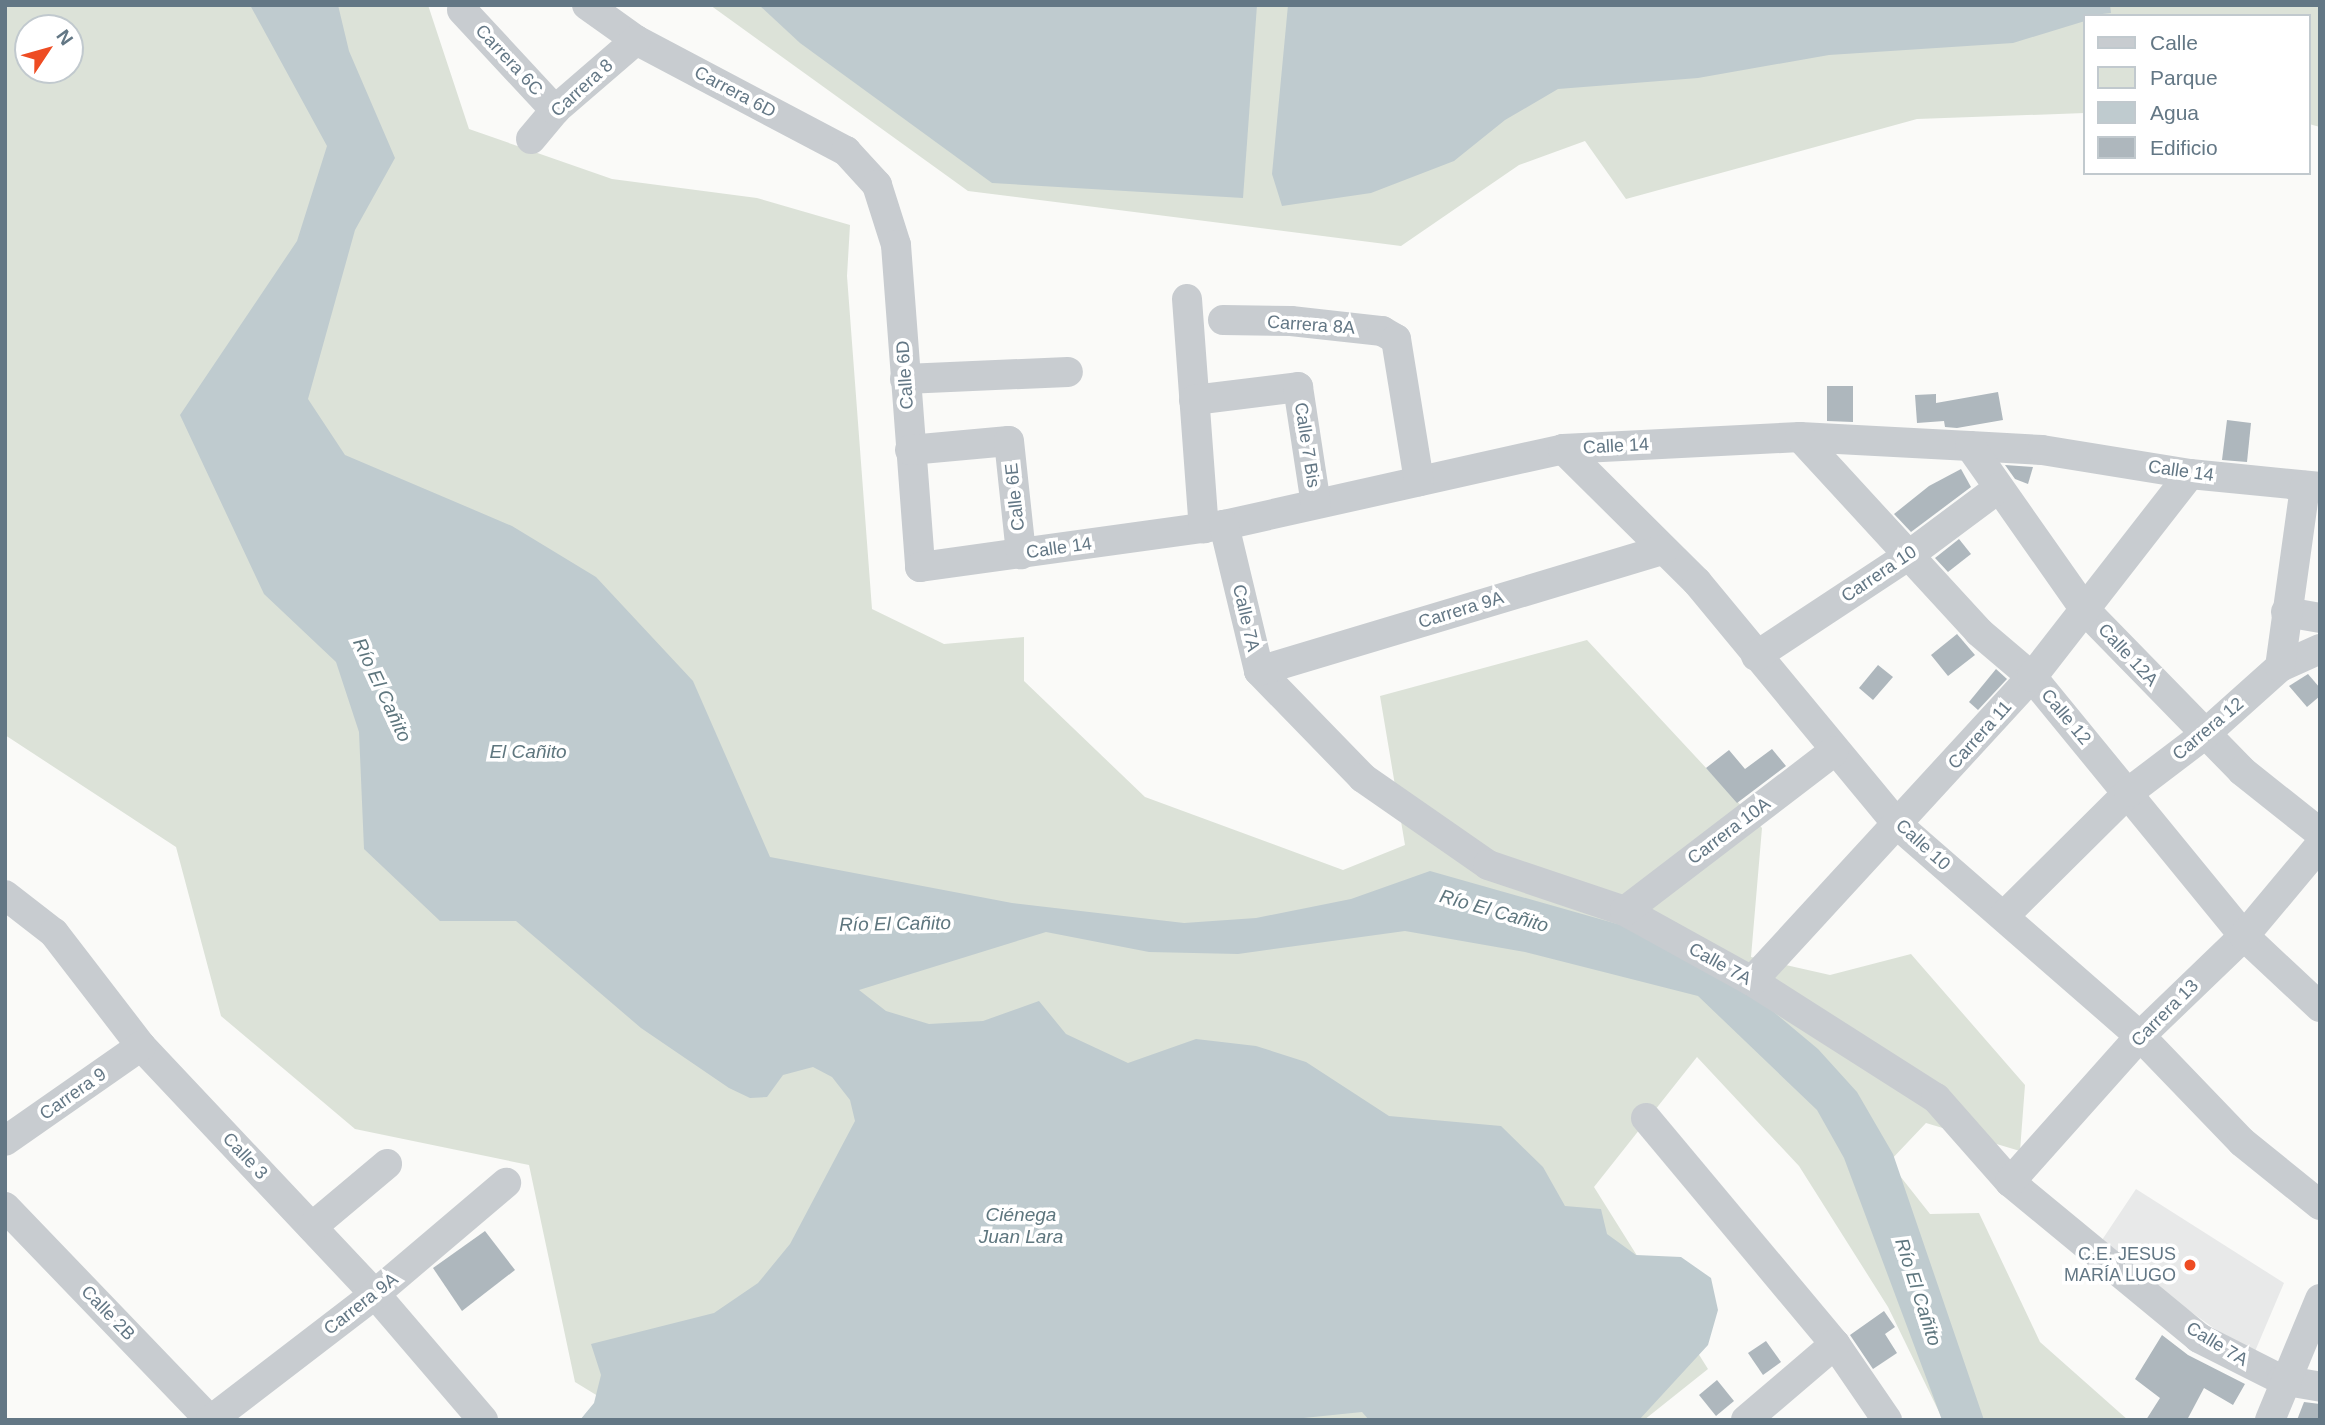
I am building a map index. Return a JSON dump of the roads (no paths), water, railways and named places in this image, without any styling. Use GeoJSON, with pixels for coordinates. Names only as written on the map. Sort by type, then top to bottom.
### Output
{"type":"FeatureCollection","features":[{"type":"Feature","properties":{"kind":"street","name":"Carrera 6D"},"geometry":{"type":"LineString","coordinates":[[587,5],[636,40],[846,151],[877,185]]}},
{"type":"Feature","properties":{"kind":"street","name":"Carrera 6C"},"geometry":{"type":"LineString","coordinates":[[462,10],[555,110]]}},
{"type":"Feature","properties":{"kind":"street","name":"Carrera 8"},"geometry":{"type":"LineString","coordinates":[[531,139],[555,110],[636,40]]}},
{"type":"Feature","properties":{"kind":"street","name":"Calle 6D"},"geometry":{"type":"LineString","coordinates":[[877,185],[896,245],[920,567]]}},
{"type":"Feature","properties":{"kind":"street","name":"Calle 7A"},"geometry":{"type":"LineString","coordinates":[[1187,299],[1194,400],[1214,527],[1259,671],[1363,778],[1488,865],[1625,911],[1752,981],[1936,1098],[2010,1182],[2199,1338],[2283,1380],[2320,1387]]}},
{"type":"Feature","properties":{"kind":"street","name":"Carrera 8A"},"geometry":{"type":"LineString","coordinates":[[1223,320],[1343,326],[1382,331],[1396,339],[1419,481]]}},
{"type":"Feature","properties":{"kind":"street"},"geometry":{"type":"LineString","coordinates":[[905,379],[1068,373]]}},
{"type":"Feature","properties":{"kind":"street","name":"Calle 7 Bis"},"geometry":{"type":"LineString","coordinates":[[1194,400],[1298,387],[1316,504]]}},
{"type":"Feature","properties":{"kind":"street","name":"Calle 14"},"geometry":{"type":"LineString","coordinates":[[920,567],[1214,527],[1563,449],[1800,438],[1970,446],[2042,450],[2190,474],[2312,486]]}},
{"type":"Feature","properties":{"kind":"street","name":"Calle 12"},"geometry":{"type":"LineString","coordinates":[[1800,438],[1979,632],[2032,677],[2129,792],[2244,936],[2320,1007]]}},
{"type":"Feature","properties":{"kind":"street","name":"Calle 6E"},"geometry":{"type":"LineString","coordinates":[[910,450],[1009,441],[1021,554]]}},
{"type":"Feature","properties":{"kind":"street","name":"Calle 12A"},"geometry":{"type":"LineString","coordinates":[[1970,446],[2086,611],[2204,735],[2320,833]]}},
{"type":"Feature","properties":{"kind":"street","name":"Calle 10"},"geometry":{"type":"LineString","coordinates":[[1563,449],[1697,582],[1834,751],[1899,826],[2140,1036],[2242,1142],[2320,1205]]}},
{"type":"Feature","properties":{"kind":"street","name":"Carrera 11"},"geometry":{"type":"LineString","coordinates":[[1752,981],[1899,826],[2032,677],[2190,474]]}},
{"type":"Feature","properties":{"kind":"street"},"geometry":{"type":"LineString","coordinates":[[2280,667],[2286,612],[2312,486]]}},
{"type":"Feature","properties":{"kind":"street","name":"Carrera 10"},"geometry":{"type":"LineString","coordinates":[[1756,656],[1909,555],[1999,488]]}},
{"type":"Feature","properties":{"kind":"street","name":"Carrera 9A"},"geometry":{"type":"LineString","coordinates":[[1259,671],[1663,550]]}},
{"type":"Feature","properties":{"kind":"street"},"geometry":{"type":"LineString","coordinates":[[2286,612],[2320,618]]}},
{"type":"Feature","properties":{"kind":"street","name":"Carrera 12"},"geometry":{"type":"LineString","coordinates":[[2004,916],[2129,792],[2204,735],[2280,667],[2320,649]]}},
{"type":"Feature","properties":{"kind":"street","name":"Carrera 10A"},"geometry":{"type":"LineString","coordinates":[[1625,911],[1834,751]]}},
{"type":"Feature","properties":{"kind":"street","name":"Carrera 13"},"geometry":{"type":"LineString","coordinates":[[2010,1182],[2140,1036],[2244,936],[2320,845]]}},
{"type":"Feature","properties":{"kind":"street","name":"Calle 3"},"geometry":{"type":"LineString","coordinates":[[5,895],[54,933],[141,1046],[375,1294],[483,1420]]}},
{"type":"Feature","properties":{"kind":"street","name":"Carrera 9"},"geometry":{"type":"LineString","coordinates":[[5,1142],[141,1046]]}},
{"type":"Feature","properties":{"kind":"street"},"geometry":{"type":"LineString","coordinates":[[1646,1118],[1835,1344],[1887,1420]]}},
{"type":"Feature","properties":{"kind":"street"},"geometry":{"type":"LineString","coordinates":[[312,1227],[387,1164]]}},
{"type":"Feature","properties":{"kind":"street","name":"Carrera 9A"},"geometry":{"type":"LineString","coordinates":[[211,1420],[375,1294],[506,1183]]}},
{"type":"Feature","properties":{"kind":"street","name":"Calle 2B"},"geometry":{"type":"LineString","coordinates":[[5,1207],[211,1420]]}},
{"type":"Feature","properties":{"kind":"street"},"geometry":{"type":"LineString","coordinates":[[2270,1420],[2283,1380],[2320,1299]]}},
{"type":"Feature","properties":{"kind":"street"},"geometry":{"type":"LineString","coordinates":[[1746,1420],[1835,1344]]}},
{"type":"Feature","properties":{"kind":"water"},"geometry":{"type":"Polygon","coordinates":[[[250,5],[338,5],[349,51],[395,158],[355,230],[308,399],[345,455],[512,526],[596,577],[693,681],[770,857],[1012,903],[1184,923],[1256,918],[1351,899],[1430,871],[1642,931],[1757,998],[1818,1049],[1857,1092],[1893,1154],[1984,1420],[1942,1420],[1844,1158],[1817,1110],[1698,996],[1525,952],[1405,931],[1238,954],[1149,952],[1046,932],[859,990],[886,1011],[929,1024],[983,1021],[1039,1001],[1066,1034],[1128,1063],[1196,1039],[1256,1046],[1306,1062],[1389,1116],[1501,1126],[1543,1167],[1565,1206],[1601,1209],[1607,1234],[1636,1255],[1681,1257],[1711,1278],[1718,1310],[1708,1345],[1639,1420],[1369,1420],[1362,1412],[1284,1420],[580,1420],[594,1403],[601,1375],[591,1344],[714,1313],[758,1283],[790,1244],[855,1121],[850,1100],[832,1077],[813,1067],[783,1075],[767,1097],[750,1098],[729,1088],[641,1028],[516,921],[440,921],[364,849],[359,732],[336,662],[264,594],[180,415],[297,241],[327,146],[250,5]]]}},
{"type":"Feature","properties":{"kind":"water"},"geometry":{"type":"Polygon","coordinates":[[[759,5],[1257,5],[1243,198],[992,183],[800,43],[759,5]]]}},
{"type":"Feature","properties":{"kind":"water"},"geometry":{"type":"Polygon","coordinates":[[[1288,5],[2110,5],[2111,13],[2084,14],[2084,21],[2013,43],[1829,55],[1698,78],[1558,89],[1505,120],[1454,161],[1371,193],[1282,206],[1272,174],[1288,5]]]}},
{"type":"Feature","properties":{"kind":"place","name":"C.E. JESUS MARÍA LUGO"},"geometry":{"type":"Point","coordinates":[2190,1265]}},
{"type":"Feature","properties":{"kind":"water label","name":"Río El Cañito"},"geometry":{"type":"Point","coordinates":[382,690]}},
{"type":"Feature","properties":{"kind":"water label","name":"El Cañito"},"geometry":{"type":"Point","coordinates":[528,752]}},
{"type":"Feature","properties":{"kind":"water label","name":"Río El Cañito"},"geometry":{"type":"Point","coordinates":[1494,911]}},
{"type":"Feature","properties":{"kind":"water label","name":"Río El Cañito"},"geometry":{"type":"Point","coordinates":[895,924]}},
{"type":"Feature","properties":{"kind":"water label","name":"Ciénega Juan Lara"},"geometry":{"type":"Point","coordinates":[1021,1226]}},
{"type":"Feature","properties":{"kind":"water label","name":"Río El Cañito"},"geometry":{"type":"Point","coordinates":[1918,1292]}}]}
